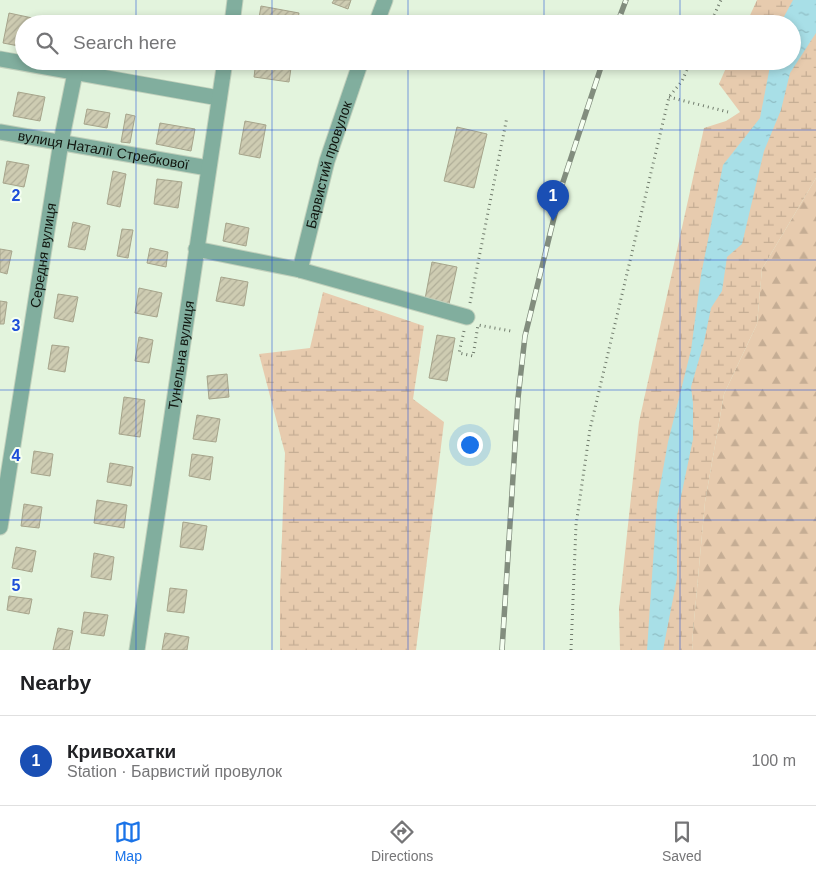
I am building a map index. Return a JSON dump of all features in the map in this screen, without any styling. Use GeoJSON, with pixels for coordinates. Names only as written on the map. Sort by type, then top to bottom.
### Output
{"type":"FeatureCollection","features":[{"type":"Feature","properties":{"kind":"street"},"geometry":{"type":"LineString","coordinates":[[233,15],[235,0]]}},
{"type":"Feature","properties":{"kind":"street"},"geometry":{"type":"LineString","coordinates":[[379,15],[385,0]]}},
{"type":"Feature","properties":{"kind":"street"},"geometry":{"type":"LineString","coordinates":[[0,59],[15,62]]}},
{"type":"Feature","properties":{"kind":"street"},"geometry":{"type":"LineString","coordinates":[[58,70],[219,98]]}},
{"type":"Feature","properties":{"kind":"street","name":"Тунельна вулиця"},"geometry":{"type":"LineString","coordinates":[[137,650],[224,70]]}},
{"type":"Feature","properties":{"kind":"street","name":"Барвистий провулок"},"geometry":{"type":"LineString","coordinates":[[300,270],[327,161],[358,70]]}},
{"type":"Feature","properties":{"kind":"street","name":"Середня вулиця"},"geometry":{"type":"LineString","coordinates":[[0,527],[61,142],[74,73]]}},
{"type":"Feature","properties":{"kind":"street","name":"вулиця Наталії Стребкової"},"geometry":{"type":"LineString","coordinates":[[0,132],[208,168]]}},
{"type":"Feature","properties":{"kind":"street"},"geometry":{"type":"LineString","coordinates":[[196,249],[300,270],[467,317]]}},
{"type":"Feature","properties":{"kind":"path"},"geometry":{"type":"LineString","coordinates":[[714,15],[722,0]]}},
{"type":"Feature","properties":{"kind":"path"},"geometry":{"type":"LineString","coordinates":[[571,650],[576,525],[590,430],[669,97],[687,70]]}},
{"type":"Feature","properties":{"kind":"path"},"geometry":{"type":"LineString","coordinates":[[669,97],[728,112]]}},
{"type":"Feature","properties":{"kind":"path"},"geometry":{"type":"LineString","coordinates":[[507,117],[459,353],[473,356],[478,325],[511,331]]}},
{"type":"Feature","properties":{"kind":"green space"},"geometry":{"type":"Polygon","coordinates":[[[757,0],[816,0],[816,178],[762,269],[757,324],[724,394],[705,502],[692,643],[693,650],[620,650],[619,609],[639,422],[704,128],[726,121],[740,112],[719,84],[725,70],[801,70],[801,15],[750,15],[757,0]]]}},
{"type":"Feature","properties":{"kind":"green space"},"geometry":{"type":"Polygon","coordinates":[[[816,178],[816,650],[693,650],[692,643],[705,502],[724,394],[757,324],[762,269],[816,178]]]}},
{"type":"Feature","properties":{"kind":"green space"},"geometry":{"type":"Polygon","coordinates":[[[323,292],[424,326],[413,399],[444,422],[416,650],[280,650],[285,453],[259,354],[310,348],[323,292]]]}},
{"type":"Feature","properties":{"kind":"water"},"geometry":{"type":"Polygon","coordinates":[[[793,0],[816,0],[816,33],[801,56],[801,15],[785,15],[793,0]]]}},
{"type":"Feature","properties":{"kind":"water"},"geometry":{"type":"Polygon","coordinates":[[[769,70],[792,70],[781,110],[764,151],[742,244],[727,257],[722,291],[711,308],[704,342],[691,387],[693,439],[677,516],[677,578],[663,650],[647,650],[657,503],[668,442],[691,350],[701,275],[723,165],[760,118],[769,70]]]}},
{"type":"Feature","properties":{"kind":"building"},"geometry":{"type":"Polygon","coordinates":[[[334,0],[351,0],[348,9],[332,3],[334,0]]]}},
{"type":"Feature","properties":{"kind":"building"},"geometry":{"type":"Polygon","coordinates":[[[261,6],[299,13],[299,15],[260,15],[261,6]]]}},
{"type":"Feature","properties":{"kind":"building"},"geometry":{"type":"Polygon","coordinates":[[[9,13],[18,15],[15,15],[15,45],[3,43],[9,13]]]}},
{"type":"Feature","properties":{"kind":"building"},"geometry":{"type":"Polygon","coordinates":[[[255,70],[291,70],[289,82],[254,77],[255,70]]]}},
{"type":"Feature","properties":{"kind":"building"},"geometry":{"type":"Polygon","coordinates":[[[18,92],[45,97],[40,121],[13,116],[18,92]]]}},
{"type":"Feature","properties":{"kind":"building"},"geometry":{"type":"Polygon","coordinates":[[[87,109],[110,113],[107,128],[84,124],[87,109]]]}},
{"type":"Feature","properties":{"kind":"building"},"geometry":{"type":"Polygon","coordinates":[[[126,114],[135,116],[130,143],[121,142],[126,114]]]}},
{"type":"Feature","properties":{"kind":"building"},"geometry":{"type":"Polygon","coordinates":[[[245,121],[266,125],[260,158],[239,154],[245,121]]]}},
{"type":"Feature","properties":{"kind":"building"},"geometry":{"type":"Polygon","coordinates":[[[160,123],[195,129],[191,151],[156,144],[160,123]]]}},
{"type":"Feature","properties":{"kind":"building"},"geometry":{"type":"Polygon","coordinates":[[[457,127],[487,134],[474,188],[444,181],[457,127]]]}},
{"type":"Feature","properties":{"kind":"building"},"geometry":{"type":"Polygon","coordinates":[[[7,161],[29,165],[24,187],[3,183],[7,161]]]}},
{"type":"Feature","properties":{"kind":"building"},"geometry":{"type":"Polygon","coordinates":[[[113,171],[126,174],[120,207],[107,204],[113,171]]]}},
{"type":"Feature","properties":{"kind":"building"},"geometry":{"type":"Polygon","coordinates":[[[157,179],[182,182],[178,208],[154,204],[157,179]]]}},
{"type":"Feature","properties":{"kind":"building"},"geometry":{"type":"Polygon","coordinates":[[[73,222],[90,226],[85,250],[68,247],[73,222]]]}},
{"type":"Feature","properties":{"kind":"building"},"geometry":{"type":"Polygon","coordinates":[[[226,223],[249,228],[246,246],[223,241],[226,223]]]}},
{"type":"Feature","properties":{"kind":"building"},"geometry":{"type":"Polygon","coordinates":[[[122,229],[133,230],[128,258],[117,256],[122,229]]]}},
{"type":"Feature","properties":{"kind":"building"},"geometry":{"type":"Polygon","coordinates":[[[150,248],[168,252],[166,267],[147,263],[150,248]]]}},
{"type":"Feature","properties":{"kind":"building"},"geometry":{"type":"Polygon","coordinates":[[[0,249],[12,251],[7,274],[0,272],[0,249]]]}},
{"type":"Feature","properties":{"kind":"building"},"geometry":{"type":"Polygon","coordinates":[[[432,262],[457,267],[449,304],[425,299],[432,262]]]}},
{"type":"Feature","properties":{"kind":"building"},"geometry":{"type":"Polygon","coordinates":[[[221,277],[248,282],[244,306],[216,301],[221,277]]]}},
{"type":"Feature","properties":{"kind":"building"},"geometry":{"type":"Polygon","coordinates":[[[139,288],[162,293],[157,317],[135,313],[139,288]]]}},
{"type":"Feature","properties":{"kind":"building"},"geometry":{"type":"Polygon","coordinates":[[[58,294],[78,297],[73,322],[54,318],[58,294]]]}},
{"type":"Feature","properties":{"kind":"building"},"geometry":{"type":"Polygon","coordinates":[[[0,301],[7,302],[4,324],[0,324],[0,301]]]}},
{"type":"Feature","properties":{"kind":"building"},"geometry":{"type":"Polygon","coordinates":[[[437,335],[455,338],[447,381],[429,378],[437,335]]]}},
{"type":"Feature","properties":{"kind":"building"},"geometry":{"type":"Polygon","coordinates":[[[139,337],[153,340],[149,363],[135,361],[139,337]]]}},
{"type":"Feature","properties":{"kind":"building"},"geometry":{"type":"Polygon","coordinates":[[[52,345],[69,347],[65,372],[48,369],[52,345]]]}},
{"type":"Feature","properties":{"kind":"building"},"geometry":{"type":"Polygon","coordinates":[[[227,374],[229,397],[209,399],[207,376],[227,374]]]}},
{"type":"Feature","properties":{"kind":"building"},"geometry":{"type":"Polygon","coordinates":[[[124,397],[145,400],[140,437],[119,434],[124,397]]]}},
{"type":"Feature","properties":{"kind":"building"},"geometry":{"type":"Polygon","coordinates":[[[197,415],[220,419],[216,442],[193,439],[197,415]]]}},
{"type":"Feature","properties":{"kind":"building"},"geometry":{"type":"Polygon","coordinates":[[[34,451],[53,454],[50,476],[31,473],[34,451]]]}},
{"type":"Feature","properties":{"kind":"building"},"geometry":{"type":"Polygon","coordinates":[[[192,454],[213,457],[210,480],[189,476],[192,454]]]}},
{"type":"Feature","properties":{"kind":"building"},"geometry":{"type":"Polygon","coordinates":[[[110,463],[133,467],[131,486],[107,482],[110,463]]]}},
{"type":"Feature","properties":{"kind":"building"},"geometry":{"type":"Polygon","coordinates":[[[97,500],[127,505],[124,528],[94,523],[97,500]]]}},
{"type":"Feature","properties":{"kind":"building"},"geometry":{"type":"Polygon","coordinates":[[[24,504],[42,507],[39,528],[21,526],[24,504]]]}},
{"type":"Feature","properties":{"kind":"building"},"geometry":{"type":"Polygon","coordinates":[[[183,522],[207,526],[203,550],[180,547],[183,522]]]}},
{"type":"Feature","properties":{"kind":"building"},"geometry":{"type":"Polygon","coordinates":[[[16,547],[36,551],[32,572],[12,568],[16,547]]]}},
{"type":"Feature","properties":{"kind":"building"},"geometry":{"type":"Polygon","coordinates":[[[94,553],[114,557],[111,580],[91,577],[94,553]]]}},
{"type":"Feature","properties":{"kind":"building"},"geometry":{"type":"Polygon","coordinates":[[[170,588],[187,590],[184,613],[167,611],[170,588]]]}},
{"type":"Feature","properties":{"kind":"building"},"geometry":{"type":"Polygon","coordinates":[[[9,596],[32,599],[29,614],[7,610],[9,596]]]}},
{"type":"Feature","properties":{"kind":"building"},"geometry":{"type":"Polygon","coordinates":[[[84,612],[108,615],[104,636],[81,633],[84,612]]]}},
{"type":"Feature","properties":{"kind":"building"},"geometry":{"type":"Polygon","coordinates":[[[58,628],[73,631],[69,650],[53,650],[58,628]]]}},
{"type":"Feature","properties":{"kind":"building"},"geometry":{"type":"Polygon","coordinates":[[[165,633],[189,637],[187,650],[162,650],[165,633]]]}},
{"type":"Feature","properties":{"kind":"railway"},"geometry":{"type":"LineString","coordinates":[[620,15],[626,0]]}},
{"type":"Feature","properties":{"kind":"railway"},"geometry":{"type":"LineString","coordinates":[[502,650],[518,398],[525,336],[562,185],[600,70]]}},
{"type":"Feature","properties":{"kind":"place","name":"Кривохатки"},"geometry":{"type":"Point","coordinates":[553,221]}}]}
